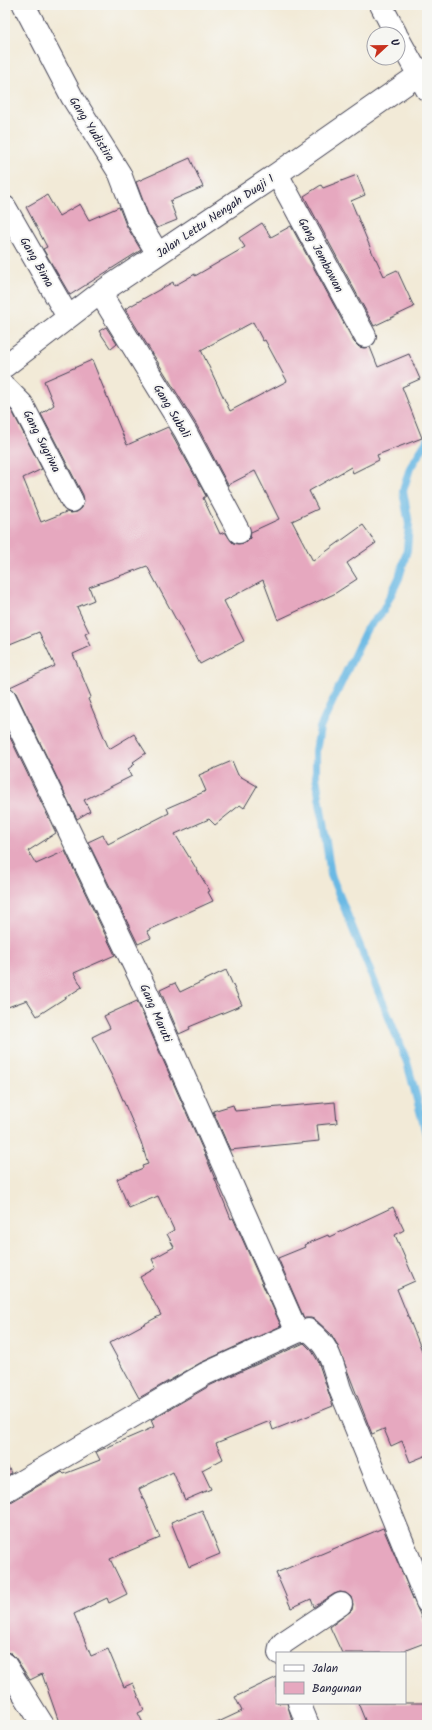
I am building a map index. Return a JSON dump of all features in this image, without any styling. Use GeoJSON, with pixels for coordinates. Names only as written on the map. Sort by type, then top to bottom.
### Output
{"type":"FeatureCollection","features":[{"type":"Feature","properties":{"kind":"street","name":"Gang Yudistira"},"geometry":{"type":"LineString","coordinates":[[24,5],[72,97],[120,174],[137,219],[158,254]]}},
{"type":"Feature","properties":{"kind":"street"},"geometry":{"type":"LineString","coordinates":[[381,5],[392,26]]}},
{"type":"Feature","properties":{"kind":"street"},"geometry":{"type":"LineString","coordinates":[[406,50],[424,78]]}},
{"type":"Feature","properties":{"kind":"street","name":"Jalan Lettu Nengah Duaji I"},"geometry":{"type":"LineString","coordinates":[[5,366],[100,293],[277,174],[424,78]]}},
{"type":"Feature","properties":{"kind":"street","name":"Gang Jembawan"},"geometry":{"type":"LineString","coordinates":[[277,174],[365,336]]}},
{"type":"Feature","properties":{"kind":"street","name":"Gang Bima"},"geometry":{"type":"LineString","coordinates":[[5,207],[68,317]]}},
{"type":"Feature","properties":{"kind":"street","name":"Gang Subali"},"geometry":{"type":"LineString","coordinates":[[100,293],[185,431],[239,532]]}},
{"type":"Feature","properties":{"kind":"street","name":"Gang Sugriwa"},"geometry":{"type":"LineString","coordinates":[[5,387],[22,404],[72,501]]}},
{"type":"Feature","properties":{"kind":"street","name":"Gang Maruti"},"geometry":{"type":"LineString","coordinates":[[5,698],[144,986],[298,1332]]}},
{"type":"Feature","properties":{"kind":"street"},"geometry":{"type":"LineString","coordinates":[[5,1491],[205,1374],[298,1332],[308,1330],[322,1342],[330,1353],[340,1389],[427,1602]]}},
{"type":"Feature","properties":{"kind":"street"},"geometry":{"type":"LineString","coordinates":[[279,1652],[283,1643],[341,1604]]}},
{"type":"Feature","properties":{"kind":"street"},"geometry":{"type":"LineString","coordinates":[[5,1664],[43,1725]]}},
{"type":"Feature","properties":{"kind":"street"},"geometry":{"type":"LineString","coordinates":[[299,1704],[308,1725]]}},
{"type":"Feature","properties":{"kind":"building"},"geometry":{"type":"Polygon","coordinates":[[[190,158],[203,187],[170,201],[177,220],[157,228],[148,214],[136,182],[190,158]]]}},
{"type":"Feature","properties":{"kind":"building"},"geometry":{"type":"Polygon","coordinates":[[[357,175],[365,195],[351,201],[375,259],[384,276],[397,270],[414,307],[374,326],[304,196],[321,185],[323,188],[357,175]]]}},
{"type":"Feature","properties":{"kind":"building"},"geometry":{"type":"Polygon","coordinates":[[[47,195],[59,216],[80,204],[89,220],[119,207],[126,225],[141,250],[70,295],[43,249],[47,247],[26,207],[47,195]]]}},
{"type":"Feature","properties":{"kind":"building"},"geometry":{"type":"Polygon","coordinates":[[[262,223],[271,237],[291,226],[354,342],[359,347],[370,347],[378,367],[409,354],[420,379],[402,387],[422,438],[377,455],[379,460],[353,473],[351,467],[309,491],[318,509],[292,521],[313,561],[363,525],[376,543],[347,563],[357,579],[334,594],[278,620],[263,580],[224,601],[244,641],[200,664],[147,566],[89,587],[94,600],[77,607],[89,632],[85,634],[91,646],[73,654],[91,697],[88,699],[109,749],[134,734],[146,753],[133,762],[135,764],[128,769],[132,776],[84,800],[90,811],[77,819],[16,693],[10,687],[55,666],[39,632],[5,646],[5,405],[12,411],[42,469],[23,478],[41,522],[66,512],[77,512],[82,508],[84,501],[83,495],[41,414],[54,405],[44,381],[92,360],[127,445],[168,427],[206,496],[203,498],[220,534],[225,532],[233,543],[245,543],[250,538],[251,532],[279,519],[255,471],[228,485],[196,424],[125,309],[173,282],[174,286],[195,274],[195,276],[245,247],[239,238],[262,223]],[[253,322],[201,350],[230,411],[287,381],[265,340],[263,341],[253,322]]]}},
{"type":"Feature","properties":{"kind":"building"},"geometry":{"type":"Polygon","coordinates":[[[106,327],[117,344],[111,349],[99,331],[106,327]]]}},
{"type":"Feature","properties":{"kind":"building"},"geometry":{"type":"Polygon","coordinates":[[[5,727],[56,833],[28,851],[36,864],[65,851],[115,955],[74,973],[82,987],[37,1016],[27,1000],[5,1008],[5,727]]]}},
{"type":"Feature","properties":{"kind":"building"},"geometry":{"type":"Polygon","coordinates":[[[232,761],[238,775],[257,786],[244,808],[240,805],[215,825],[209,819],[175,834],[210,891],[208,892],[213,901],[147,931],[151,938],[138,944],[88,842],[103,835],[108,844],[169,813],[167,808],[206,791],[199,775],[232,761]]]}},
{"type":"Feature","properties":{"kind":"building"},"geometry":{"type":"Polygon","coordinates":[[[226,970],[242,1005],[189,1027],[190,1029],[179,1034],[160,990],[175,983],[180,992],[226,970]]]}},
{"type":"Feature","properties":{"kind":"building"},"geometry":{"type":"Polygon","coordinates":[[[137,1001],[206,1157],[231,1219],[233,1218],[281,1326],[200,1363],[139,1398],[109,1343],[161,1315],[140,1277],[156,1268],[152,1259],[174,1247],[167,1234],[174,1230],[158,1196],[129,1208],[117,1179],[143,1168],[142,1166],[148,1164],[141,1142],[117,1086],[92,1037],[110,1028],[104,1016],[137,1001]]]}},
{"type":"Feature","properties":{"kind":"building"},"geometry":{"type":"Polygon","coordinates":[[[335,1102],[337,1123],[317,1125],[319,1141],[230,1150],[213,1111],[233,1105],[235,1111],[335,1102]]]}},
{"type":"Feature","properties":{"kind":"building"},"geometry":{"type":"Polygon","coordinates":[[[393,1207],[404,1230],[395,1235],[415,1281],[397,1289],[427,1363],[427,1455],[410,1462],[402,1441],[391,1446],[384,1429],[372,1434],[337,1344],[331,1334],[316,1320],[304,1318],[278,1258],[305,1247],[304,1245],[328,1235],[329,1237],[393,1207]]]}},
{"type":"Feature","properties":{"kind":"building"},"geometry":{"type":"Polygon","coordinates":[[[304,1343],[312,1351],[318,1361],[333,1406],[273,1430],[270,1421],[216,1443],[223,1459],[202,1470],[211,1489],[185,1500],[173,1472],[139,1489],[160,1538],[110,1559],[127,1594],[109,1603],[107,1598],[74,1614],[91,1656],[108,1649],[124,1687],[133,1683],[144,1710],[138,1713],[144,1725],[60,1725],[42,1674],[30,1680],[15,1657],[11,1653],[5,1652],[5,1503],[11,1502],[62,1472],[64,1474],[100,1460],[96,1452],[154,1427],[151,1420],[211,1385],[304,1343]]]}},
{"type":"Feature","properties":{"kind":"building"},"geometry":{"type":"Polygon","coordinates":[[[5,1461],[11,1473],[5,1477],[5,1461]]]}},
{"type":"Feature","properties":{"kind":"building"},"geometry":{"type":"Polygon","coordinates":[[[202,1510],[220,1554],[189,1567],[171,1522],[202,1510]]]}},
{"type":"Feature","properties":{"kind":"building"},"geometry":{"type":"Polygon","coordinates":[[[383,1528],[427,1631],[427,1642],[401,1652],[342,1652],[330,1627],[352,1610],[353,1604],[351,1597],[346,1593],[340,1592],[334,1594],[314,1607],[311,1599],[291,1608],[276,1573],[383,1528]]]}},
{"type":"Feature","properties":{"kind":"building"},"geometry":{"type":"Polygon","coordinates":[[[276,1677],[276,1704],[287,1704],[292,1720],[279,1725],[212,1725],[242,1711],[235,1697],[276,1677]]]}},
{"type":"Feature","properties":{"kind":"building"},"geometry":{"type":"Polygon","coordinates":[[[427,1703],[427,1725],[367,1725],[358,1704],[427,1703]]]}},
{"type":"Feature","properties":{"kind":"waterway"},"geometry":{"type":"LineString","coordinates":[[427,441],[410,468],[403,491],[409,524],[407,550],[399,578],[383,611],[366,630],[320,728],[316,751],[316,777],[331,875],[407,1062],[427,1137]]}}]}
